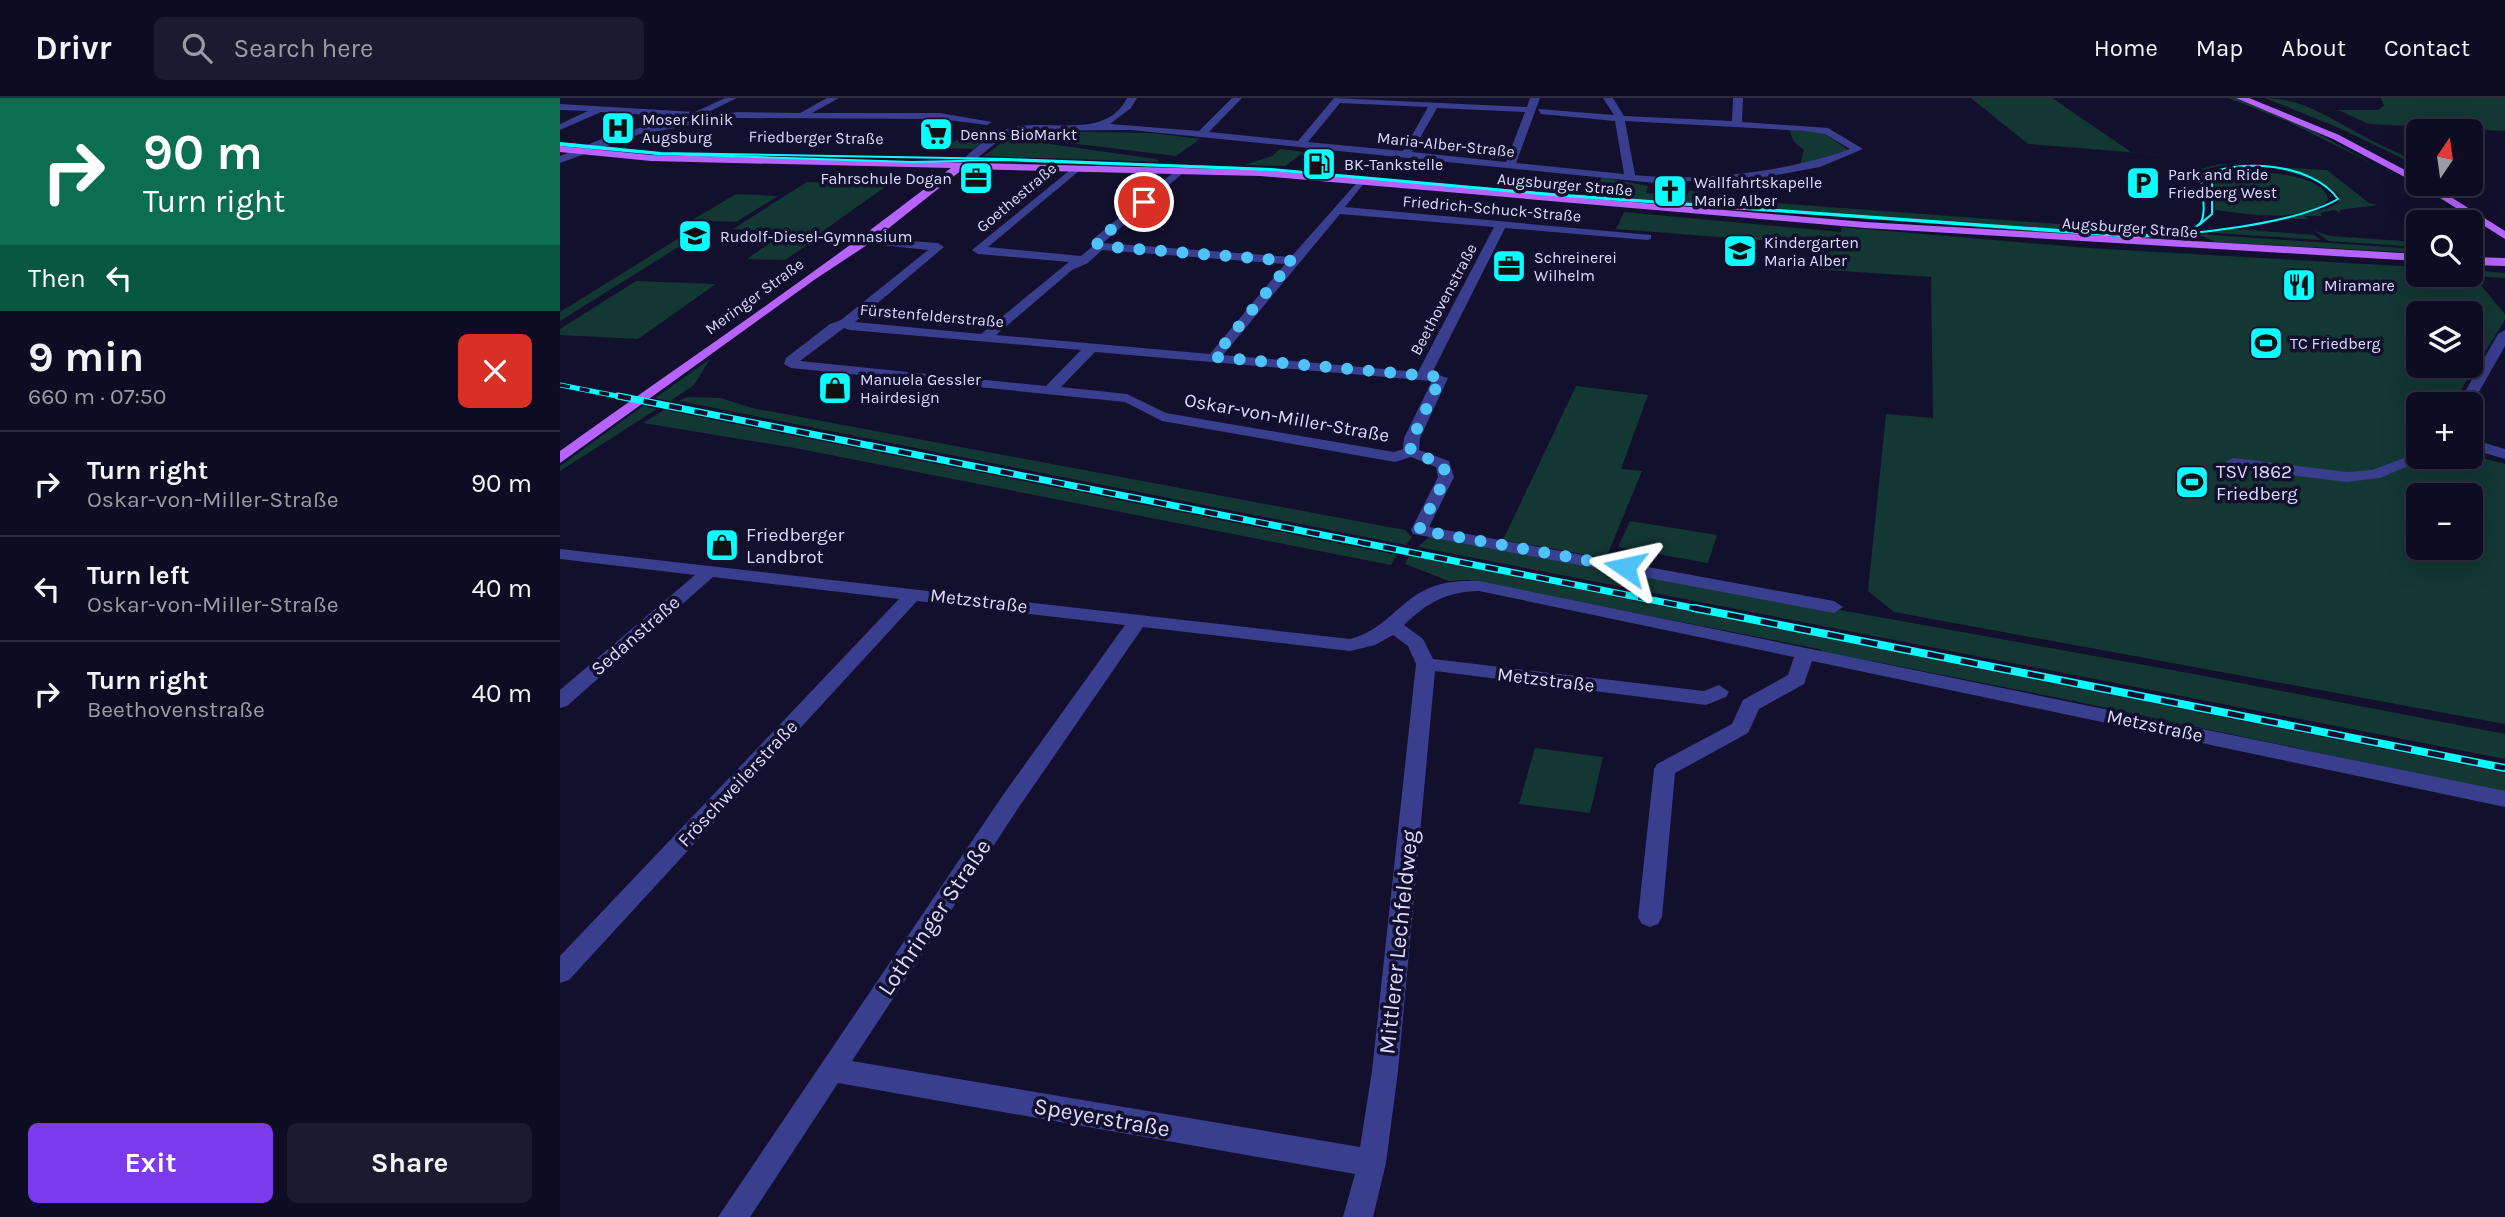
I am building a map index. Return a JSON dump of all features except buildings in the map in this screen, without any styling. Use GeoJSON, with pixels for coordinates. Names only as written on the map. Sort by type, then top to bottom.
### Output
{"type":"FeatureCollection","features":[{"type":"Feature","properties":{"kind":"main road"},"geometry":{"type":"LineString","coordinates":[[2241,98],[2336,136],[2406,175]]}},
{"type":"Feature","properties":{"kind":"main road"},"geometry":{"type":"LineString","coordinates":[[2258,98],[2314,120],[2406,164]]}},
{"type":"Feature","properties":{"kind":"main road","name":"Friedberger Straße"},"geometry":{"type":"LineString","coordinates":[[560,141],[650,158],[964,164]]}},
{"type":"Feature","properties":{"kind":"main road","name":"Friedberger Straße"},"geometry":{"type":"LineString","coordinates":[[560,149],[917,156],[964,164]]}},
{"type":"Feature","properties":{"kind":"main road","name":"Augsburger Straße"},"geometry":{"type":"LineString","coordinates":[[964,164],[1180,170],[1360,182],[1975,233],[2406,257]]}},
{"type":"Feature","properties":{"kind":"main road","name":"Meringer Straße"},"geometry":{"type":"LineString","coordinates":[[560,458],[810,277],[866,240],[964,164]]}},
{"type":"Feature","properties":{"kind":"main road"},"geometry":{"type":"LineString","coordinates":[[2442,196],[2505,236]]}},
{"type":"Feature","properties":{"kind":"main road"},"geometry":{"type":"LineString","coordinates":[[2465,196],[2472,200]]}},
{"type":"Feature","properties":{"kind":"main road"},"geometry":{"type":"LineString","coordinates":[[2483,261],[2505,262]]}},
{"type":"Feature","properties":{"kind":"street"},"geometry":{"type":"LineString","coordinates":[[560,127],[627,98]]}},
{"type":"Feature","properties":{"kind":"street"},"geometry":{"type":"LineString","coordinates":[[560,160],[639,131],[696,117],[732,98]]}},
{"type":"Feature","properties":{"kind":"street"},"geometry":{"type":"LineString","coordinates":[[800,115],[834,98]]}},
{"type":"Feature","properties":{"kind":"street"},"geometry":{"type":"LineString","coordinates":[[1100,128],[1104,121],[1128,106],[1132,98]]}},
{"type":"Feature","properties":{"kind":"street"},"geometry":{"type":"LineString","coordinates":[[1201,134],[1237,98]]}},
{"type":"Feature","properties":{"kind":"street"},"geometry":{"type":"LineString","coordinates":[[1510,166],[1536,110],[1535,98]]}},
{"type":"Feature","properties":{"kind":"street"},"geometry":{"type":"LineString","coordinates":[[1608,98],[1620,119],[1630,178]]}},
{"type":"Feature","properties":{"kind":"street"},"geometry":{"type":"LineString","coordinates":[[1300,145],[1339,99],[1737,125],[1738,98]]}},
{"type":"Feature","properties":{"kind":"street"},"geometry":{"type":"LineString","coordinates":[[1406,155],[1435,104]]}},
{"type":"Feature","properties":{"kind":"street"},"geometry":{"type":"LineString","coordinates":[[560,107],[696,117],[750,114],[940,116],[987,122]]}},
{"type":"Feature","properties":{"kind":"street","name":"Maria-Alber-Straße"},"geometry":{"type":"LineString","coordinates":[[964,164],[1003,133],[1026,128],[1131,127],[1630,178],[1686,180],[1765,174],[1831,160],[1856,151],[1857,147],[1828,131],[1737,125]]}},
{"type":"Feature","properties":{"kind":"street","name":"Goethestraße"},"geometry":{"type":"LineString","coordinates":[[1075,169],[978,250],[1083,260]]}},
{"type":"Feature","properties":{"kind":"street"},"geometry":{"type":"LineString","coordinates":[[1099,246],[1096,242],[1180,170]]}},
{"type":"Feature","properties":{"kind":"street"},"geometry":{"type":"LineString","coordinates":[[1214,357],[1360,182]]}},
{"type":"Feature","properties":{"kind":"street","name":"Friedrich-Schuck-Straße"},"geometry":{"type":"LineString","coordinates":[[1336,210],[1647,237]]}},
{"type":"Feature","properties":{"kind":"street","name":"Beethovenstraße"},"geometry":{"type":"LineString","coordinates":[[1411,452],[1412,438],[1441,377],[1424,374],[1502,225]]}},
{"type":"Feature","properties":{"kind":"street","name":"Fürstenfelderstraße"},"geometry":{"type":"LineString","coordinates":[[866,240],[938,247],[846,323],[850,326],[1424,374]]}},
{"type":"Feature","properties":{"kind":"street"},"geometry":{"type":"LineString","coordinates":[[985,337],[1068,267],[1083,260],[1099,246],[1292,261]]}},
{"type":"Feature","properties":{"kind":"street","name":"Oskar-von-Miller-Straße"},"geometry":{"type":"LineString","coordinates":[[846,323],[835,327],[791,361],[791,365],[1127,398],[1145,403],[1154,414],[1162,417],[1395,457],[1411,452],[1443,464],[1446,477],[1419,530],[1834,607]]}},
{"type":"Feature","properties":{"kind":"street"},"geometry":{"type":"LineString","coordinates":[[2472,392],[2505,334]]}},
{"type":"Feature","properties":{"kind":"street"},"geometry":{"type":"LineString","coordinates":[[1049,391],[1093,346]]}},
{"type":"Feature","properties":{"kind":"street"},"geometry":{"type":"LineString","coordinates":[[2483,448],[2505,454]]}},
{"type":"Feature","properties":{"kind":"street"},"geometry":{"type":"LineString","coordinates":[[2233,463],[2347,477],[2375,475],[2406,463]]}},
{"type":"Feature","properties":{"kind":"street","name":"Metzstraße"},"geometry":{"type":"LineString","coordinates":[[560,554],[711,569],[1350,645],[1366,643],[1424,597],[1443,587],[1459,584],[1804,656],[1971,687],[2505,799]]}},
{"type":"Feature","properties":{"kind":"street","name":"Sedanstraße"},"geometry":{"type":"LineString","coordinates":[[560,701],[711,569]]}},
{"type":"Feature","properties":{"kind":"street","name":"Fröschweilerstraße"},"geometry":{"type":"LineString","coordinates":[[560,973],[914,593]]}},
{"type":"Feature","properties":{"kind":"street","name":"Lothringer Straße"},"geometry":{"type":"LineString","coordinates":[[733,1217],[1011,801],[1139,619]]}},
{"type":"Feature","properties":{"kind":"street"},"geometry":{"type":"LineString","coordinates":[[1392,625],[1416,643],[1426,664]]}},
{"type":"Feature","properties":{"kind":"street"},"geometry":{"type":"LineString","coordinates":[[1650,917],[1665,769],[1741,728],[1750,705],[1797,679],[1804,656]]}},
{"type":"Feature","properties":{"kind":"street","name":"Metzstraße"},"geometry":{"type":"LineString","coordinates":[[1426,664],[1706,698],[1719,692]]}},
{"type":"Feature","properties":{"kind":"street","name":"Mittlerer Lechfeldweg"},"geometry":{"type":"LineString","coordinates":[[1358,1217],[1372,1163],[1402,915],[1426,664]]}},
{"type":"Feature","properties":{"kind":"street","name":"Speyerstraße"},"geometry":{"type":"LineString","coordinates":[[832,1070],[1372,1163]]}},
{"type":"Feature","properties":{"kind":"green space"},"geometry":{"type":"Polygon","coordinates":[[[1971,98],[2052,98],[2131,152],[2189,157],[2028,144],[1971,98]]]}},
{"type":"Feature","properties":{"kind":"green space"},"geometry":{"type":"Polygon","coordinates":[[[2228,98],[2236,98],[2299,123],[2375,165],[2289,122],[2228,98]]]}},
{"type":"Feature","properties":{"kind":"green space"},"geometry":{"type":"Polygon","coordinates":[[[2265,98],[2291,101],[2315,110],[2406,157],[2406,160],[2339,128],[2265,98]]]}},
{"type":"Feature","properties":{"kind":"green space"},"geometry":{"type":"Polygon","coordinates":[[[2381,98],[2505,98],[2505,131],[2483,130],[2483,119],[2406,119],[2406,126],[2369,124],[2338,110],[2378,110],[2384,106],[2381,98]]]}},
{"type":"Feature","properties":{"kind":"green space"},"geometry":{"type":"Polygon","coordinates":[[[1789,129],[1824,133],[1848,150],[1800,165],[1804,150],[1794,142],[1789,129]]]}},
{"type":"Feature","properties":{"kind":"green space"},"geometry":{"type":"Polygon","coordinates":[[[1022,131],[1152,133],[1200,139],[1176,156],[1036,139],[1021,134],[1022,131]]]}},
{"type":"Feature","properties":{"kind":"green space"},"geometry":{"type":"Polygon","coordinates":[[[968,133],[993,133],[973,149],[944,148],[968,133]]]}},
{"type":"Feature","properties":{"kind":"green space"},"geometry":{"type":"Polygon","coordinates":[[[1008,138],[1156,159],[1160,162],[984,156],[1008,138]]]}},
{"type":"Feature","properties":{"kind":"green space"},"geometry":{"type":"Polygon","coordinates":[[[1280,149],[1304,152],[1285,166],[1244,165],[1272,156],[1280,149]]]}},
{"type":"Feature","properties":{"kind":"green space"},"geometry":{"type":"Polygon","coordinates":[[[1021,159],[1277,168],[1273,171],[997,162],[1018,162],[1021,159]]]}},
{"type":"Feature","properties":{"kind":"green space"},"geometry":{"type":"Polygon","coordinates":[[[2220,164],[2237,165],[2222,165],[2206,170],[2198,180],[2190,179],[2193,171],[2220,164]]]}},
{"type":"Feature","properties":{"kind":"green space"},"geometry":{"type":"Polygon","coordinates":[[[2253,166],[2327,170],[2369,203],[2378,205],[2339,210],[2341,213],[2334,210],[2320,213],[2322,216],[2304,216],[2309,219],[2281,219],[2329,208],[2339,202],[2339,195],[2311,179],[2290,172],[2253,166]]]}},
{"type":"Feature","properties":{"kind":"green space"},"geometry":{"type":"Polygon","coordinates":[[[2240,171],[2305,180],[2317,185],[2325,192],[2328,200],[2317,207],[2290,215],[2258,215],[2215,210],[2215,179],[2223,174],[2240,171]]]}},
{"type":"Feature","properties":{"kind":"green space"},"geometry":{"type":"Polygon","coordinates":[[[1602,177],[1648,186],[1646,193],[1687,196],[1689,190],[1721,199],[2166,232],[2131,234],[2084,231],[2085,235],[2147,239],[2181,237],[2174,241],[2162,241],[1540,195],[1543,192],[1591,195],[1602,177]]]}},
{"type":"Feature","properties":{"kind":"green space"},"geometry":{"type":"Polygon","coordinates":[[[807,182],[888,185],[820,233],[733,229],[807,182]]]}},
{"type":"Feature","properties":{"kind":"green space"},"geometry":{"type":"Polygon","coordinates":[[[736,194],[778,196],[736,222],[692,220],[736,194]]]}},
{"type":"Feature","properties":{"kind":"green space","name":"TSV 1862 Friedberg"},"geometry":{"type":"Polygon","coordinates":[[[1624,212],[1841,232],[1842,227],[2088,248],[2406,266],[2406,287],[2482,287],[2505,314],[2505,320],[2483,355],[2483,301],[2406,301],[2406,378],[2468,378],[2460,392],[2406,392],[2406,469],[2483,469],[2483,458],[2505,464],[2505,724],[1894,612],[1868,591],[1886,414],[1933,418],[1931,277],[1812,269],[1810,244],[1616,229],[1624,212]]]}},
{"type":"Feature","properties":{"kind":"green space"},"geometry":{"type":"Polygon","coordinates":[[[2225,228],[2314,235],[2321,240],[2200,232],[2225,228]]]}},
{"type":"Feature","properties":{"kind":"green space"},"geometry":{"type":"Polygon","coordinates":[[[2315,231],[2330,236],[2406,241],[2406,246],[2328,241],[2315,231]]]}},
{"type":"Feature","properties":{"kind":"green space"},"geometry":{"type":"Polygon","coordinates":[[[2198,234],[2406,248],[2406,252],[2215,242],[2198,234]]]}},
{"type":"Feature","properties":{"kind":"green space"},"geometry":{"type":"Polygon","coordinates":[[[684,235],[696,236],[560,321],[560,312],[684,235]]]}},
{"type":"Feature","properties":{"kind":"green space"},"geometry":{"type":"Polygon","coordinates":[[[774,240],[811,242],[785,260],[747,259],[774,240]]]}},
{"type":"Feature","properties":{"kind":"green space","name":"TSV 1862 Friedberg"},"geometry":{"type":"Polygon","coordinates":[[[2483,271],[2505,273],[2505,278],[2483,277],[2483,271]]]}},
{"type":"Feature","properties":{"kind":"green space"},"geometry":{"type":"Polygon","coordinates":[[[636,281],[716,284],[638,339],[560,335],[560,329],[636,281]]]}},
{"type":"Feature","properties":{"kind":"green space"},"geometry":{"type":"Polygon","coordinates":[[[710,359],[694,385],[670,401],[655,398],[710,359]]]}},
{"type":"Feature","properties":{"kind":"green space"},"geometry":{"type":"Polygon","coordinates":[[[1576,386],[1648,395],[1621,469],[1642,471],[1606,558],[1503,540],[1576,386]]]}},
{"type":"Feature","properties":{"kind":"green space"},"geometry":{"type":"Polygon","coordinates":[[[687,397],[721,398],[752,408],[1405,530],[1412,537],[1406,545],[679,401],[687,397]]]}},
{"type":"Feature","properties":{"kind":"green space"},"geometry":{"type":"Polygon","coordinates":[[[643,406],[657,409],[560,471],[560,466],[643,406]]]}},
{"type":"Feature","properties":{"kind":"green space"},"geometry":{"type":"Polygon","coordinates":[[[664,410],[1397,555],[1391,565],[795,448],[643,423],[664,410]]]}},
{"type":"Feature","properties":{"kind":"green space"},"geometry":{"type":"Polygon","coordinates":[[[1630,521],[1717,535],[1708,563],[1618,547],[1630,521]]]}},
{"type":"Feature","properties":{"kind":"green space"},"geometry":{"type":"Polygon","coordinates":[[[1430,536],[2194,674],[2505,734],[2505,759],[1418,547],[1430,536]]]}},
{"type":"Feature","properties":{"kind":"green space"},"geometry":{"type":"Polygon","coordinates":[[[1409,556],[2505,773],[2505,792],[2059,698],[1872,661],[1831,658],[1819,649],[1468,580],[1449,581],[1405,564],[1409,556]]]}},
{"type":"Feature","properties":{"kind":"green space"},"geometry":{"type":"Polygon","coordinates":[[[1535,748],[1603,757],[1590,813],[1519,804],[1535,748]]]}},
{"type":"Feature","properties":{"kind":"tram line"},"geometry":{"type":"LineString","coordinates":[[560,143],[661,153],[1008,159],[1271,169],[1552,194],[2130,235],[2168,234],[2196,227],[2204,212],[2201,177],[2234,167],[2274,167],[2293,171],[2326,187],[2338,199],[2295,216],[2268,222],[2210,231],[2134,237],[1551,195],[1270,170],[1006,160],[912,162],[658,154],[560,145]]}},
{"type":"Feature","properties":{"kind":"tram line"},"geometry":{"type":"LineString","coordinates":[[2199,225],[2212,214],[2212,179],[2228,171]]}},
{"type":"Feature","properties":{"kind":"railway"},"geometry":{"type":"LineString","coordinates":[[560,385],[627,398]]}},
{"type":"Feature","properties":{"kind":"railway"},"geometry":{"type":"LineString","coordinates":[[618,396],[1703,610]]}},
{"type":"Feature","properties":{"kind":"railway"},"geometry":{"type":"LineString","coordinates":[[1694,608],[2505,768]]}},
{"type":"Feature","properties":{"kind":"place","name":"Moser Klinik Augsburg"},"geometry":{"type":"Point","coordinates":[618,128]}},
{"type":"Feature","properties":{"kind":"place","name":"Denns BioMarkt"},"geometry":{"type":"Point","coordinates":[936,134]}},
{"type":"Feature","properties":{"kind":"place","name":"BK-Tankstelle"},"geometry":{"type":"Point","coordinates":[1319,164]}},
{"type":"Feature","properties":{"kind":"place","name":"Fahrschule Dogan"},"geometry":{"type":"Point","coordinates":[976,178]}},
{"type":"Feature","properties":{"kind":"place","name":"Park and Ride Friedberg West"},"geometry":{"type":"Point","coordinates":[2143,183]}},
{"type":"Feature","properties":{"kind":"place","name":"Wallfahrtskapelle Maria Alber"},"geometry":{"type":"Point","coordinates":[1670,191]}},
{"type":"Feature","properties":{"kind":"place","name":"Rudolf-Diesel-Gymnasium"},"geometry":{"type":"Point","coordinates":[695,236]}},
{"type":"Feature","properties":{"kind":"place","name":"Kindergarten Maria Alber"},"geometry":{"type":"Point","coordinates":[1740,251]}},
{"type":"Feature","properties":{"kind":"place","name":"Schreinerei Wilhelm"},"geometry":{"type":"Point","coordinates":[1509,266]}},
{"type":"Feature","properties":{"kind":"place","name":"Miramare"},"geometry":{"type":"Point","coordinates":[2299,285]}},
{"type":"Feature","properties":{"kind":"place","name":"TC Friedberg"},"geometry":{"type":"Point","coordinates":[2266,343]}},
{"type":"Feature","properties":{"kind":"place","name":"Manuela Gessler Hairdesign"},"geometry":{"type":"Point","coordinates":[835,388]}},
{"type":"Feature","properties":{"kind":"place","name":"TSV 1862 Friedberg"},"geometry":{"type":"Point","coordinates":[2192,482]}},
{"type":"Feature","properties":{"kind":"place","name":"Friedberger Landbrot"},"geometry":{"type":"Point","coordinates":[722,545]}},
{"type":"Feature","properties":{"kind":"route"},"geometry":{"type":"LineString","coordinates":[[1144,202],[1096,242],[1099,246],[1292,261],[1214,357],[1441,377],[1410,444],[1411,452],[1443,464],[1446,477],[1419,530],[1625,567]]}}]}
